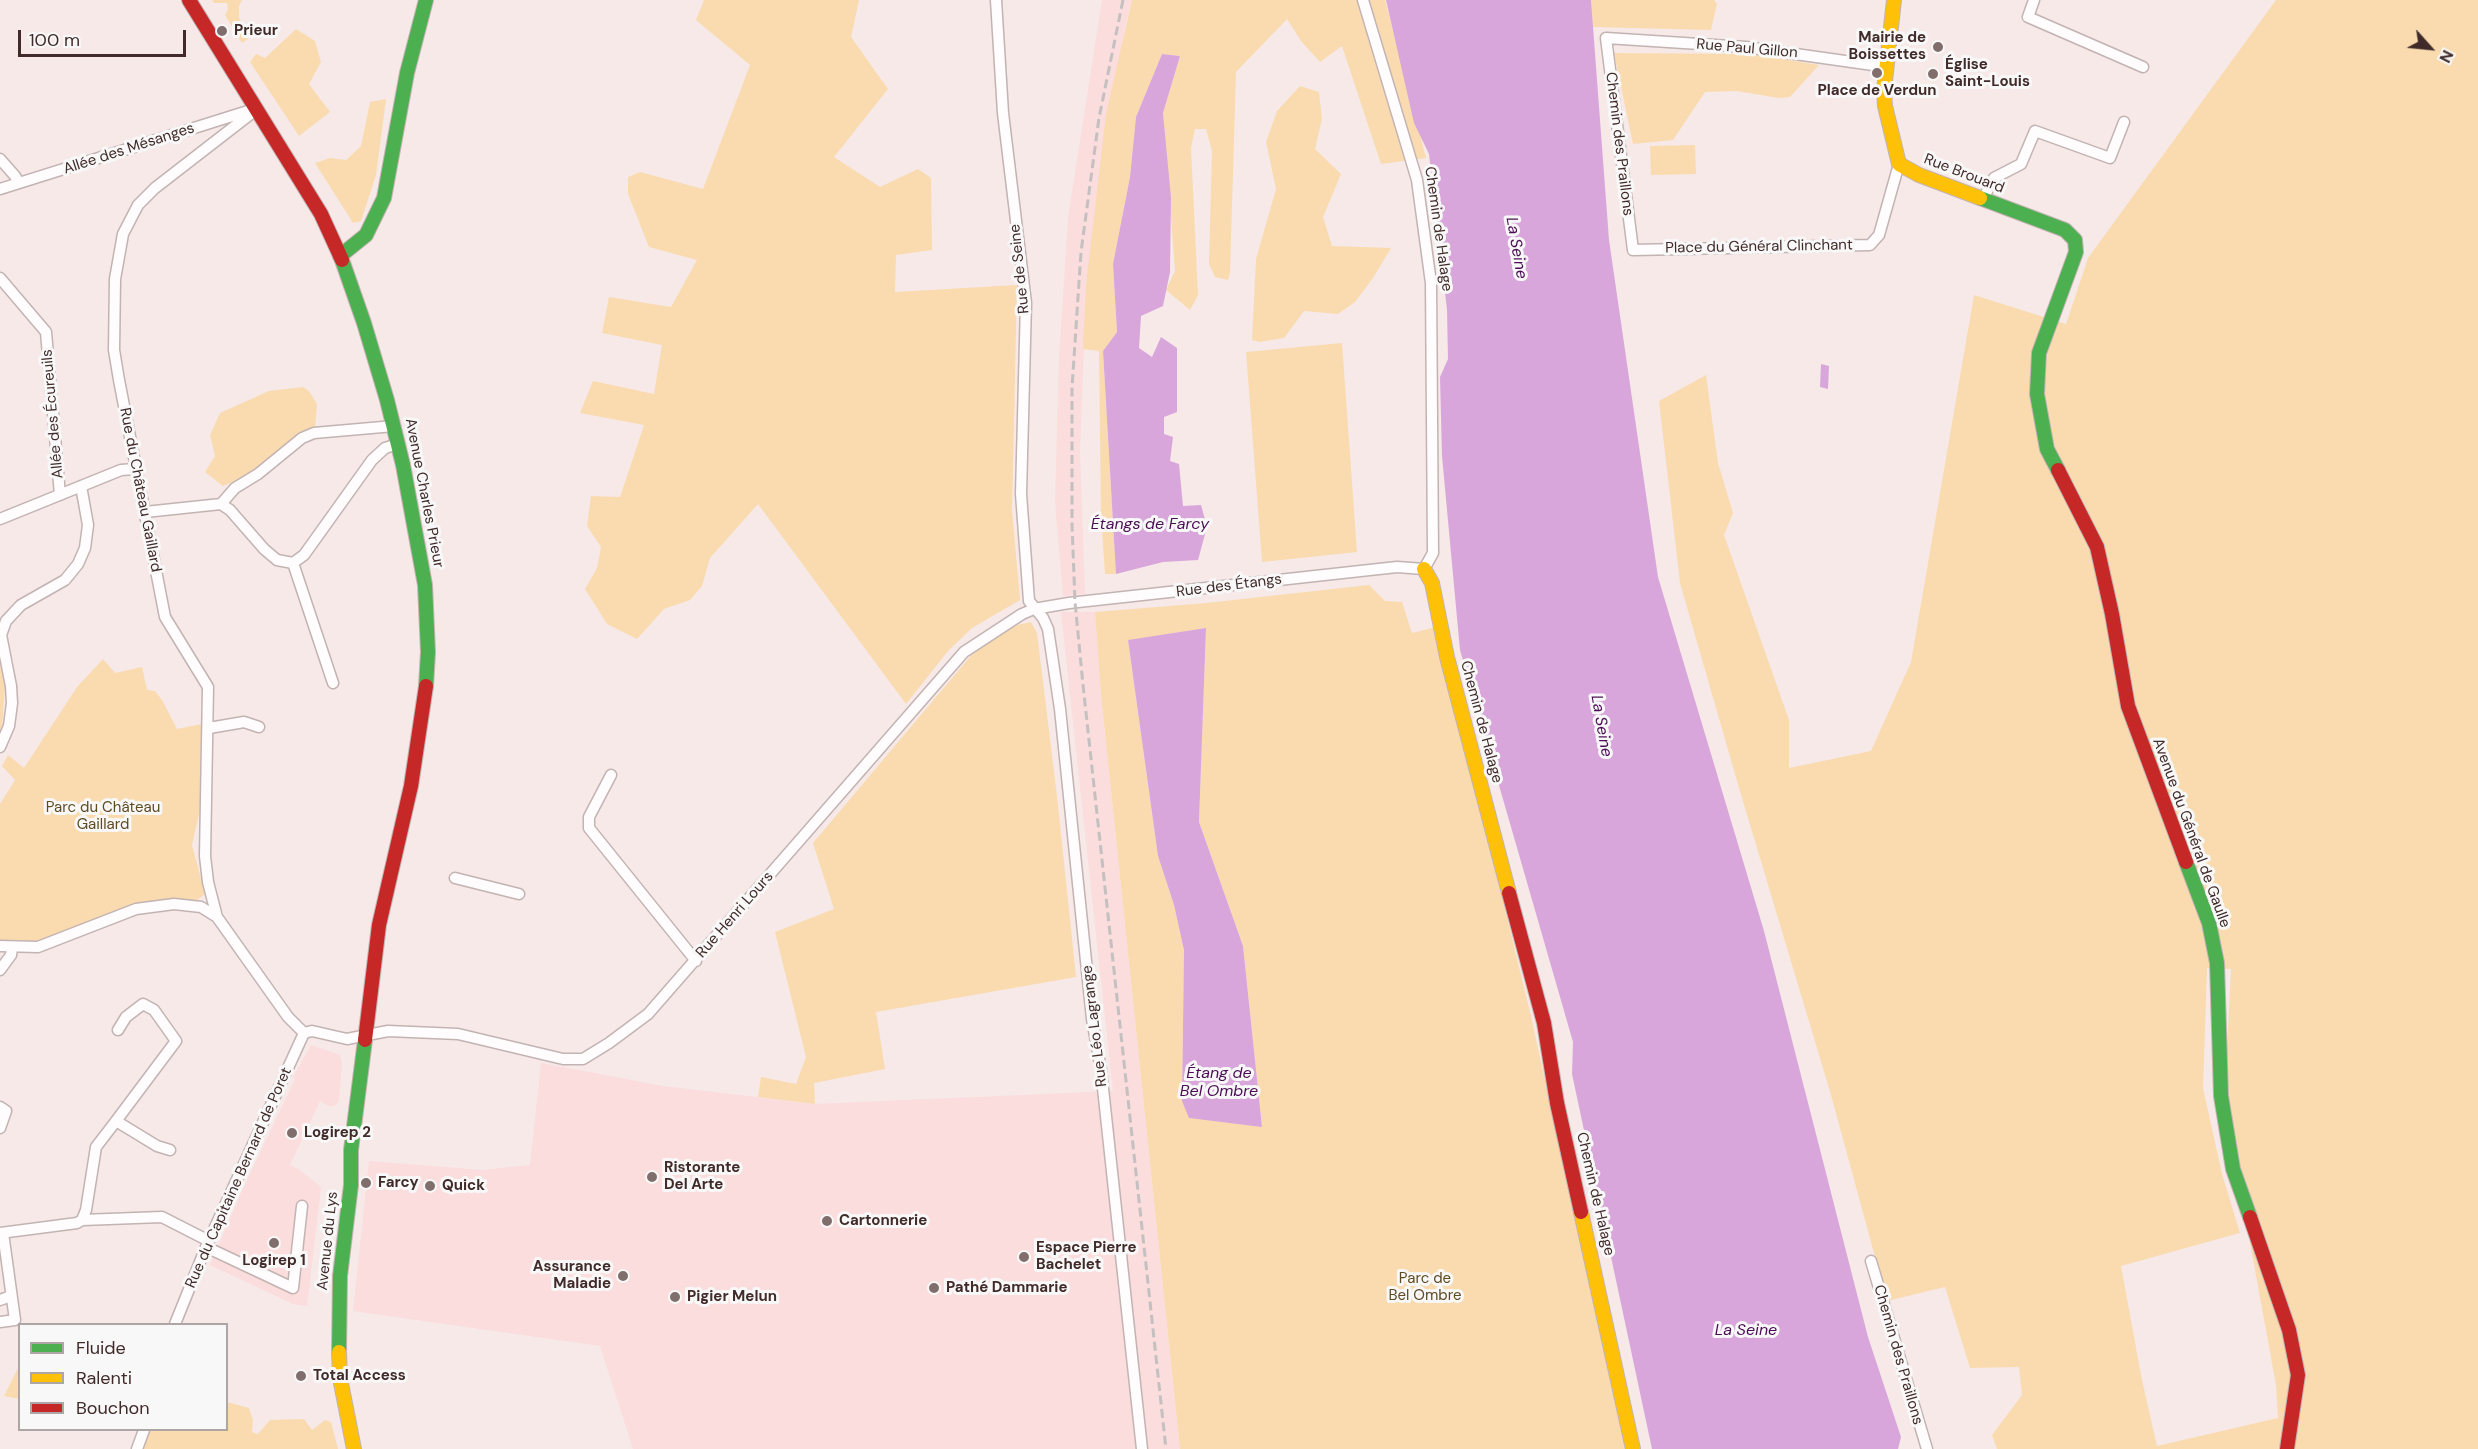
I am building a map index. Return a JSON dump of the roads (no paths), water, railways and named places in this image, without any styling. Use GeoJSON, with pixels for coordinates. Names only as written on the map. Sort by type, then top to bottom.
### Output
{"type":"FeatureCollection","features":[{"type":"Feature","properties":{"kind":"street","name":"Avenue Charles Prieur"},"geometry":{"type":"LineString","coordinates":[[189,0],[321,214],[340,256],[364,323],[394,426],[422,562],[428,615],[428,652],[422,729],[382,907],[365,1036]]}},
{"type":"Feature","properties":{"kind":"street"},"geometry":{"type":"LineString","coordinates":[[340,256],[366,235],[384,198],[407,73],[426,0]]}},
{"type":"Feature","properties":{"kind":"street","name":"Rue de Seine"},"geometry":{"type":"LineString","coordinates":[[996,0],[1003,113],[1026,303],[1021,494],[1029,601],[1034,609]]}},
{"type":"Feature","properties":{"kind":"street","name":"Chemin de Halage"},"geometry":{"type":"LineString","coordinates":[[1363,0],[1417,180],[1431,283],[1433,553],[1424,569],[1432,583],[1447,657],[1542,1017],[1557,1103],[1633,1449]]}},
{"type":"Feature","properties":{"kind":"street"},"geometry":{"type":"LineString","coordinates":[[1894,0],[1884,90],[1885,106],[1899,164]]}},
{"type":"Feature","properties":{"kind":"street"},"geometry":{"type":"LineString","coordinates":[[2034,0],[2028,17],[2143,67]]}},
{"type":"Feature","properties":{"kind":"street","name":"Rue Paul Gillon"},"geometry":{"type":"LineString","coordinates":[[1606,38],[1746,47],[1887,67]]}},
{"type":"Feature","properties":{"kind":"street","name":"Chemin des Praillons"},"geometry":{"type":"LineString","coordinates":[[1606,38],[1632,250]]}},
{"type":"Feature","properties":{"kind":"street","name":"Allée des Mésanges"},"geometry":{"type":"LineString","coordinates":[[0,189],[257,108]]}},
{"type":"Feature","properties":{"kind":"street","name":"Rue du Château Gaillard"},"geometry":{"type":"LineString","coordinates":[[218,917],[212,898],[205,856],[208,687],[165,617],[114,350],[115,279],[123,234],[138,206],[155,188],[257,108]]}},
{"type":"Feature","properties":{"kind":"street"},"geometry":{"type":"LineString","coordinates":[[1983,199],[1994,178],[2021,164],[2035,131],[2110,158],[2124,122]]}},
{"type":"Feature","properties":{"kind":"street"},"geometry":{"type":"LineString","coordinates":[[0,159],[19,183]]}},
{"type":"Feature","properties":{"kind":"street","name":"Place du Général Clinchant"},"geometry":{"type":"LineString","coordinates":[[1632,250],[1870,244],[1879,235],[1899,164]]}},
{"type":"Feature","properties":{"kind":"street","name":"Rue Brouard"},"geometry":{"type":"LineString","coordinates":[[1899,164],[1919,175],[2065,230],[2075,240]]}},
{"type":"Feature","properties":{"kind":"street","name":"Avenue du Général de Gaulle"},"geometry":{"type":"LineString","coordinates":[[2075,240],[2076,252],[2039,354],[2037,394],[2047,449],[2097,547],[2112,614],[2128,706],[2209,923],[2217,963],[2221,1096],[2233,1169],[2289,1330],[2298,1376],[2287,1449]]}},
{"type":"Feature","properties":{"kind":"street","name":"Allée des Écureuils"},"geometry":{"type":"LineString","coordinates":[[0,278],[46,332],[60,495]]}},
{"type":"Feature","properties":{"kind":"street"},"geometry":{"type":"LineString","coordinates":[[221,504],[235,488],[258,474],[302,438],[314,433],[394,426]]}},
{"type":"Feature","properties":{"kind":"street"},"geometry":{"type":"LineString","coordinates":[[145,512],[221,504],[230,510],[264,549],[277,560],[293,563],[304,555],[372,460],[385,448],[398,444]]}},
{"type":"Feature","properties":{"kind":"street"},"geometry":{"type":"LineString","coordinates":[[0,519],[121,470],[135,469]]}},
{"type":"Feature","properties":{"kind":"street"},"geometry":{"type":"LineString","coordinates":[[0,747],[9,726],[12,703],[1,635],[6,621],[21,605],[65,580],[78,564],[85,548],[87,525],[81,486]]}},
{"type":"Feature","properties":{"kind":"street"},"geometry":{"type":"LineString","coordinates":[[293,563],[333,683]]}},
{"type":"Feature","properties":{"kind":"street","name":"Rue des Étangs"},"geometry":{"type":"LineString","coordinates":[[1034,609],[1397,567],[1424,569]]}},
{"type":"Feature","properties":{"kind":"street","name":"Rue Henri Lours"},"geometry":{"type":"LineString","coordinates":[[304,1034],[312,1030],[342,1038],[365,1036],[388,1030],[458,1034],[563,1059],[583,1059],[648,1014],[964,652],[993,631],[1034,609]]}},
{"type":"Feature","properties":{"kind":"street","name":"Rue Léo Lagrange"},"geometry":{"type":"LineString","coordinates":[[1034,609],[1043,618],[1048,629],[1060,709],[1092,1019],[1101,1070],[1142,1449]]}},
{"type":"Feature","properties":{"kind":"street"},"geometry":{"type":"LineString","coordinates":[[209,728],[244,722],[259,727]]}},
{"type":"Feature","properties":{"kind":"street"},"geometry":{"type":"LineString","coordinates":[[611,775],[589,817],[590,828],[696,961]]}},
{"type":"Feature","properties":{"kind":"street"},"geometry":{"type":"LineString","coordinates":[[455,878],[519,894]]}},
{"type":"Feature","properties":{"kind":"street"},"geometry":{"type":"LineString","coordinates":[[201,907],[212,898]]}},
{"type":"Feature","properties":{"kind":"street"},"geometry":{"type":"LineString","coordinates":[[0,946],[12,948],[38,946],[136,909],[174,904],[201,907],[218,917],[288,1017],[304,1034]]}},
{"type":"Feature","properties":{"kind":"street"},"geometry":{"type":"LineString","coordinates":[[0,970],[11,954],[12,948]]}},
{"type":"Feature","properties":{"kind":"street"},"geometry":{"type":"LineString","coordinates":[[82,1220],[86,1210],[96,1147],[176,1041],[154,1010],[143,1004],[126,1017],[118,1030]]}},
{"type":"Feature","properties":{"kind":"street","name":"Rue du Capitaine Bernard de Poret"},"geometry":{"type":"LineString","coordinates":[[176,1323],[207,1244],[304,1034]]}},
{"type":"Feature","properties":{"kind":"street","name":"Avenue du Lys"},"geometry":{"type":"LineString","coordinates":[[354,1449],[340,1378],[338,1328],[340,1276],[351,1185],[351,1150],[365,1036]]}},
{"type":"Feature","properties":{"kind":"street"},"geometry":{"type":"LineString","coordinates":[[0,1107],[6,1111],[0,1128]]}},
{"type":"Feature","properties":{"kind":"street"},"geometry":{"type":"LineString","coordinates":[[116,1121],[157,1146],[170,1150]]}},
{"type":"Feature","properties":{"kind":"street"},"geometry":{"type":"LineString","coordinates":[[0,1322],[15,1320],[2,1233],[77,1223],[82,1220],[162,1217],[207,1244],[293,1288],[302,1206]]}},
{"type":"Feature","properties":{"kind":"street","name":"Chemin des Praillons"},"geometry":{"type":"LineString","coordinates":[[1871,1262],[1926,1449]]}},
{"type":"Feature","properties":{"kind":"street"},"geometry":{"type":"LineString","coordinates":[[0,1300],[11,1296]]}},
{"type":"Feature","properties":{"kind":"street"},"geometry":{"type":"LineString","coordinates":[[137,1449],[144,1431]]}},
{"type":"Feature","properties":{"kind":"water","name":"La Seine"},"geometry":{"type":"Polygon","coordinates":[[[1386,0],[1591,0],[1609,240],[1658,577],[1764,931],[1868,1337],[1901,1437],[1898,1449],[1652,1449],[1572,1074],[1573,1042],[1460,650],[1442,456],[1440,377],[1448,359],[1447,310],[1429,154],[1414,123],[1386,0]]]}},
{"type":"Feature","properties":{"kind":"water","name":"Étangs de Farcy"},"geometry":{"type":"Polygon","coordinates":[[[1162,54],[1180,56],[1163,113],[1171,198],[1170,272],[1163,306],[1141,316],[1139,348],[1152,357],[1161,337],[1177,348],[1177,412],[1164,417],[1164,434],[1173,437],[1170,461],[1179,464],[1183,506],[1201,505],[1207,527],[1198,560],[1163,562],[1116,574],[1103,351],[1117,332],[1113,264],[1130,177],[1136,117],[1162,54]]]}},
{"type":"Feature","properties":{"kind":"water"},"geometry":{"type":"Polygon","coordinates":[[[1821,364],[1829,366],[1828,389],[1820,387],[1821,364]]]}},
{"type":"Feature","properties":{"kind":"water","name":"Étang de Bel Ombre"},"geometry":{"type":"Polygon","coordinates":[[[1206,628],[1199,822],[1243,946],[1262,1127],[1189,1118],[1182,1101],[1184,950],[1174,905],[1158,856],[1128,640],[1206,628]]]}},
{"type":"Feature","properties":{"kind":"railway"},"geometry":{"type":"LineString","coordinates":[[1123,0],[1099,118],[1081,252],[1072,388],[1072,524],[1075,602],[1083,685],[1166,1449]]}},
{"type":"Feature","properties":{"kind":"place","name":"Prieur"},"geometry":{"type":"Point","coordinates":[222,31]}},
{"type":"Feature","properties":{"kind":"place","name":"Mairie de Boissettes"},"geometry":{"type":"Point","coordinates":[1938,47]}},
{"type":"Feature","properties":{"kind":"place","name":"Place de Verdun"},"geometry":{"type":"Point","coordinates":[1877,73]}},
{"type":"Feature","properties":{"kind":"place","name":"Église Saint-Louis"},"geometry":{"type":"Point","coordinates":[1933,74]}},
{"type":"Feature","properties":{"kind":"place","name":"Logirep 2"},"geometry":{"type":"Point","coordinates":[292,1133]}},
{"type":"Feature","properties":{"kind":"place","name":"Ristorante Del Arte"},"geometry":{"type":"Point","coordinates":[652,1177]}},
{"type":"Feature","properties":{"kind":"place","name":"Farcy"},"geometry":{"type":"Point","coordinates":[366,1183]}},
{"type":"Feature","properties":{"kind":"place","name":"Quick"},"geometry":{"type":"Point","coordinates":[430,1186]}},
{"type":"Feature","properties":{"kind":"place","name":"Cartonnerie"},"geometry":{"type":"Point","coordinates":[827,1221]}},
{"type":"Feature","properties":{"kind":"place","name":"Logirep 1"},"geometry":{"type":"Point","coordinates":[274,1243]}},
{"type":"Feature","properties":{"kind":"place","name":"Espace Pierre Bachelet"},"geometry":{"type":"Point","coordinates":[1024,1257]}},
{"type":"Feature","properties":{"kind":"place","name":"Assurance Maladie"},"geometry":{"type":"Point","coordinates":[623,1276]}},
{"type":"Feature","properties":{"kind":"place","name":"Pathé Dammarie"},"geometry":{"type":"Point","coordinates":[934,1288]}},
{"type":"Feature","properties":{"kind":"place","name":"Pigier Melun"},"geometry":{"type":"Point","coordinates":[675,1297]}},
{"type":"Feature","properties":{"kind":"place","name":"Total Access"},"geometry":{"type":"Point","coordinates":[301,1376]}},
{"type":"Feature","properties":{"kind":"park label","name":"Parc du Château Gaillard"},"geometry":{"type":"Point","coordinates":[103,816]}},
{"type":"Feature","properties":{"kind":"park label","name":"Parc de Bel Ombre"},"geometry":{"type":"Point","coordinates":[1425,1288]}}]}
